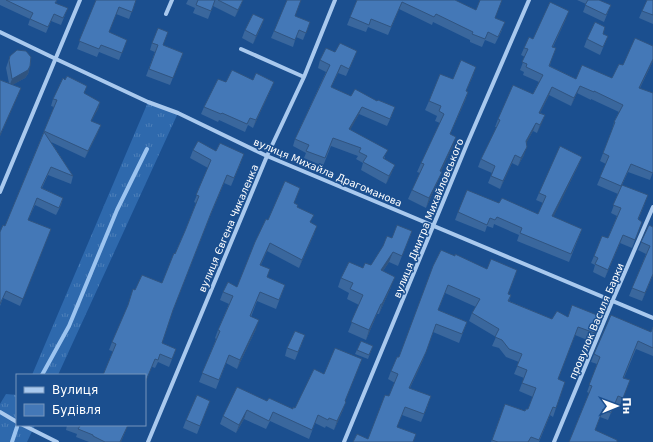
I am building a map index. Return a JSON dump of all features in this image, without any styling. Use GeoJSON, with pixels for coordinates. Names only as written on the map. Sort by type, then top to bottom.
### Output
{"type":"FeatureCollection","features":[{"type":"Feature","properties":{"kind":"street"},"geometry":{"type":"LineString","coordinates":[[0,192],[80,0]]}},
{"type":"Feature","properties":{"kind":"street"},"geometry":{"type":"LineString","coordinates":[[166,14],[172,0]]}},
{"type":"Feature","properties":{"kind":"street","name":"вулиця Євгена Чикаленка"},"geometry":{"type":"LineString","coordinates":[[148,442],[267,156],[304,77],[335,0]]}},
{"type":"Feature","properties":{"kind":"street","name":"вулиця Дмитра Михайловського"},"geometry":{"type":"LineString","coordinates":[[344,442],[467,144],[529,0]]}},
{"type":"Feature","properties":{"kind":"street","name":"вулиця Михайла Драгоманова"},"geometry":{"type":"LineString","coordinates":[[0,32],[56,60],[148,102],[178,113],[267,156],[653,318]]}},
{"type":"Feature","properties":{"kind":"street"},"geometry":{"type":"LineString","coordinates":[[241,49],[304,77]]}},
{"type":"Feature","properties":{"kind":"street","name":"провулок Василя Барки"},"geometry":{"type":"LineString","coordinates":[[554,442],[653,207]]}},
{"type":"Feature","properties":{"kind":"street"},"geometry":{"type":"LineString","coordinates":[[0,412],[16,421]]}},
{"type":"Feature","properties":{"kind":"street"},"geometry":{"type":"LineString","coordinates":[[25,426],[57,442]]}},
{"type":"Feature","properties":{"kind":"green space"},"geometry":{"type":"Polygon","coordinates":[[[148,102],[178,113],[58,374],[32,374],[148,102]]]}},
{"type":"Feature","properties":{"kind":"green space"},"geometry":{"type":"Polygon","coordinates":[[[6,394],[16,395],[16,426],[35,426],[27,442],[0,442],[0,404],[6,394]]]}},
{"type":"Feature","properties":{"kind":"building"},"geometry":{"type":"Polygon","coordinates":[[[6,0],[57,0],[55,3],[68,8],[63,18],[54,14],[48,27],[30,19],[33,13],[6,0]]]}},
{"type":"Feature","properties":{"kind":"building"},"geometry":{"type":"Polygon","coordinates":[[[96,0],[136,0],[132,12],[119,7],[109,32],[127,40],[122,53],[101,45],[99,49],[79,41],[96,0]]]}},
{"type":"Feature","properties":{"kind":"building"},"geometry":{"type":"Polygon","coordinates":[[[198,0],[215,0],[211,11],[196,5],[198,0]]]}},
{"type":"Feature","properties":{"kind":"building"},"geometry":{"type":"Polygon","coordinates":[[[218,0],[243,0],[238,10],[218,0]]]}},
{"type":"Feature","properties":{"kind":"building"},"geometry":{"type":"Polygon","coordinates":[[[287,0],[301,0],[295,16],[310,22],[306,33],[299,30],[295,40],[274,31],[287,0]]]}},
{"type":"Feature","properties":{"kind":"building"},"geometry":{"type":"Polygon","coordinates":[[[357,0],[455,0],[476,10],[480,0],[502,0],[495,18],[505,22],[498,37],[488,32],[485,39],[472,34],[473,32],[436,14],[434,17],[402,2],[391,27],[371,19],[369,25],[350,17],[357,0]]]}},
{"type":"Feature","properties":{"kind":"building"},"geometry":{"type":"Polygon","coordinates":[[[588,0],[599,0],[611,5],[606,15],[585,5],[588,0]]]}},
{"type":"Feature","properties":{"kind":"building"},"geometry":{"type":"Polygon","coordinates":[[[647,0],[653,0],[653,15],[642,11],[647,0]]]}},
{"type":"Feature","properties":{"kind":"building"},"geometry":{"type":"Polygon","coordinates":[[[550,2],[569,11],[552,47],[556,48],[549,66],[576,79],[582,65],[612,78],[619,64],[623,65],[635,38],[653,46],[653,59],[639,88],[653,93],[653,173],[631,164],[621,186],[600,177],[609,156],[603,153],[614,122],[623,105],[580,86],[574,98],[552,87],[539,113],[545,115],[540,125],[536,123],[526,141],[527,147],[521,158],[515,155],[503,181],[491,176],[495,166],[481,159],[500,120],[498,119],[513,85],[533,94],[543,75],[526,67],[527,64],[522,62],[528,49],[524,48],[529,37],[533,39],[550,2]]]}},
{"type":"Feature","properties":{"kind":"building"},"geometry":{"type":"Polygon","coordinates":[[[253,14],[264,19],[256,36],[245,30],[253,14]]]}},
{"type":"Feature","properties":{"kind":"building"},"geometry":{"type":"Polygon","coordinates":[[[595,22],[605,27],[603,34],[608,36],[603,47],[587,39],[595,22]]]}},
{"type":"Feature","properties":{"kind":"building"},"geometry":{"type":"Polygon","coordinates":[[[158,28],[168,32],[163,45],[183,53],[173,78],[149,69],[158,45],[152,43],[158,28]]]}},
{"type":"Feature","properties":{"kind":"building"},"geometry":{"type":"Polygon","coordinates":[[[340,43],[357,51],[349,69],[341,65],[331,87],[351,96],[355,89],[377,101],[378,100],[395,107],[390,119],[362,107],[349,129],[388,150],[383,158],[395,165],[389,176],[363,162],[367,156],[359,152],[361,148],[333,138],[325,158],[306,151],[309,145],[295,139],[330,65],[320,60],[326,48],[335,52],[340,43]]]}},
{"type":"Feature","properties":{"kind":"building"},"geometry":{"type":"Polygon","coordinates":[[[17,50],[26,51],[31,57],[30,66],[28,70],[12,79],[9,60],[10,56],[17,50]]]}},
{"type":"Feature","properties":{"kind":"building"},"geometry":{"type":"Polygon","coordinates":[[[461,60],[476,67],[466,91],[468,92],[450,134],[456,137],[440,171],[442,172],[429,198],[412,190],[424,164],[421,163],[444,114],[439,111],[441,106],[429,101],[440,74],[453,79],[461,60]]]}},
{"type":"Feature","properties":{"kind":"building"},"geometry":{"type":"Polygon","coordinates":[[[232,70],[253,80],[256,73],[274,82],[256,120],[250,118],[247,124],[204,107],[218,79],[226,82],[232,70]]]}},
{"type":"Feature","properties":{"kind":"building"},"geometry":{"type":"Polygon","coordinates":[[[67,76],[87,86],[84,93],[100,102],[91,121],[101,125],[88,151],[44,131],[57,100],[53,99],[63,78],[65,80],[67,76]]]}},
{"type":"Feature","properties":{"kind":"building"},"geometry":{"type":"Polygon","coordinates":[[[0,80],[21,88],[0,135],[0,80]]]}},
{"type":"Feature","properties":{"kind":"building"},"geometry":{"type":"Polygon","coordinates":[[[44,132],[73,176],[51,167],[41,188],[63,198],[59,208],[37,198],[28,220],[51,229],[23,299],[6,291],[0,304],[0,232],[3,225],[5,226],[44,132]]]}},
{"type":"Feature","properties":{"kind":"building"},"geometry":{"type":"Polygon","coordinates":[[[198,141],[216,151],[220,143],[244,154],[234,178],[227,175],[173,310],[162,343],[176,349],[172,359],[160,354],[158,360],[155,359],[146,381],[146,374],[103,374],[116,344],[112,342],[128,305],[133,289],[135,290],[142,275],[162,283],[199,196],[196,195],[211,160],[193,150],[198,141]]]}},
{"type":"Feature","properties":{"kind":"building"},"geometry":{"type":"Polygon","coordinates":[[[560,146],[582,157],[552,216],[582,229],[571,254],[520,233],[522,228],[497,217],[495,220],[490,218],[487,225],[458,212],[467,190],[499,203],[502,198],[538,214],[546,196],[539,193],[560,146]]]}},
{"type":"Feature","properties":{"kind":"building"},"geometry":{"type":"Polygon","coordinates":[[[285,181],[300,188],[294,203],[298,205],[297,207],[314,215],[310,222],[317,226],[302,260],[270,243],[260,265],[270,269],[267,277],[285,285],[279,300],[260,292],[250,316],[259,320],[240,360],[229,355],[219,380],[202,373],[220,331],[218,330],[233,296],[223,292],[228,282],[237,287],[255,242],[266,219],[268,220],[285,181]]]}},
{"type":"Feature","properties":{"kind":"building"},"geometry":{"type":"Polygon","coordinates":[[[622,185],[648,195],[638,219],[642,222],[635,240],[623,235],[608,270],[595,264],[598,258],[594,256],[602,236],[608,238],[621,208],[613,205],[622,185]]]}},
{"type":"Feature","properties":{"kind":"building"},"geometry":{"type":"Polygon","coordinates":[[[397,225],[412,231],[402,256],[393,252],[381,270],[395,277],[369,330],[351,322],[363,295],[350,289],[353,283],[341,278],[349,262],[363,268],[365,263],[371,265],[383,246],[387,236],[392,238],[397,225]]]}},
{"type":"Feature","properties":{"kind":"building"},"geometry":{"type":"Polygon","coordinates":[[[649,225],[653,227],[653,274],[645,293],[632,288],[650,246],[641,242],[649,225]]]}},
{"type":"Feature","properties":{"kind":"building"},"geometry":{"type":"Polygon","coordinates":[[[441,250],[455,256],[455,254],[487,269],[491,259],[517,270],[508,294],[511,295],[508,301],[552,319],[557,311],[568,317],[572,305],[602,317],[595,333],[578,327],[558,379],[565,382],[556,408],[553,407],[539,440],[531,437],[528,442],[498,442],[492,440],[505,404],[525,411],[528,409],[536,388],[522,383],[527,370],[517,366],[522,354],[509,349],[502,340],[495,337],[499,329],[472,313],[480,299],[448,285],[438,310],[467,322],[462,334],[436,324],[426,352],[409,388],[431,396],[424,414],[405,407],[397,427],[416,434],[413,442],[353,442],[357,434],[368,439],[385,395],[389,396],[398,374],[391,371],[397,357],[399,357],[433,266],[441,250]]]}},
{"type":"Feature","properties":{"kind":"building"},"geometry":{"type":"Polygon","coordinates":[[[611,315],[651,332],[653,327],[653,348],[638,341],[623,378],[630,380],[623,398],[618,396],[611,413],[603,409],[595,430],[617,440],[617,442],[569,442],[592,386],[589,385],[600,357],[594,354],[611,315]]]}},
{"type":"Feature","properties":{"kind":"building"},"geometry":{"type":"Polygon","coordinates":[[[295,331],[305,335],[298,352],[287,348],[295,331]]]}},
{"type":"Feature","properties":{"kind":"building"},"geometry":{"type":"Polygon","coordinates":[[[361,341],[373,346],[369,355],[357,350],[361,341]]]}},
{"type":"Feature","properties":{"kind":"building"},"geometry":{"type":"Polygon","coordinates":[[[335,348],[362,359],[345,401],[346,402],[337,421],[329,418],[328,420],[318,415],[312,430],[273,412],[269,421],[247,410],[239,425],[223,416],[237,387],[267,401],[269,398],[293,409],[293,407],[295,408],[314,369],[324,374],[335,348]]]}},
{"type":"Feature","properties":{"kind":"building"},"geometry":{"type":"Polygon","coordinates":[[[197,395],[210,401],[200,426],[186,420],[197,395]]]}},
{"type":"Feature","properties":{"kind":"building"},"geometry":{"type":"Polygon","coordinates":[[[80,426],[128,426],[120,442],[105,442],[78,429],[80,426]]]}},
{"type":"Feature","properties":{"kind":"waterway"},"geometry":{"type":"LineString","coordinates":[[43,374],[69,326],[117,210],[147,149]]}},
{"type":"Feature","properties":{"kind":"waterway"},"geometry":{"type":"LineString","coordinates":[[12,442],[17,427]]}}]}
